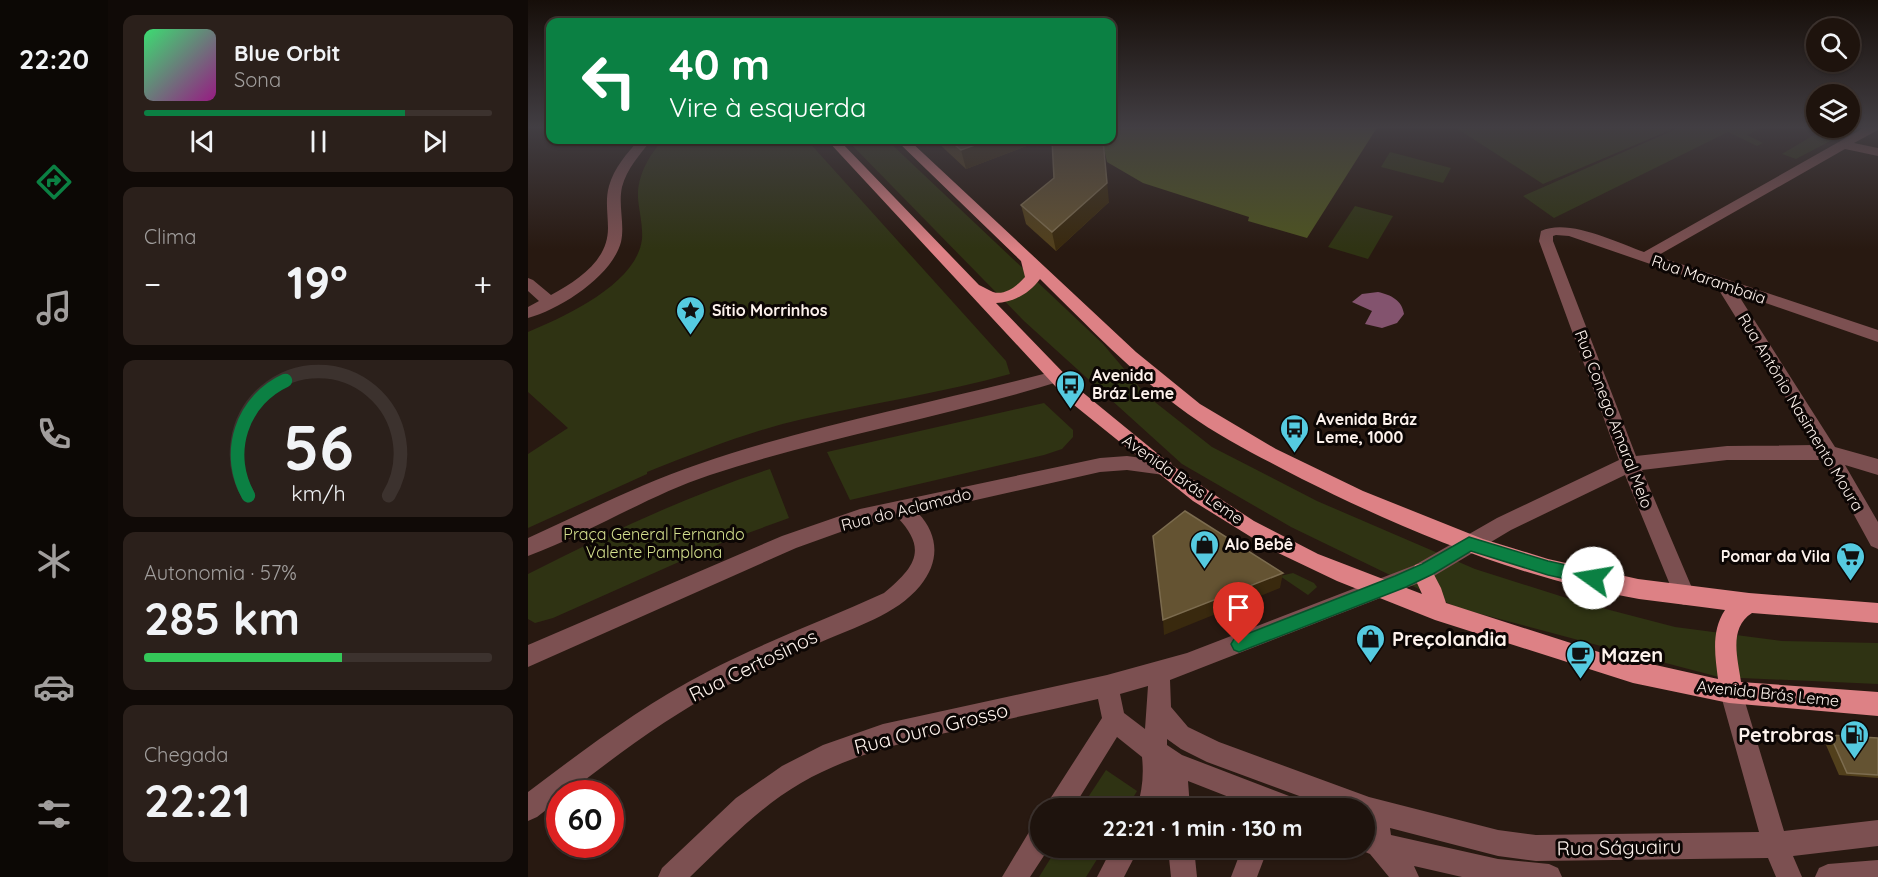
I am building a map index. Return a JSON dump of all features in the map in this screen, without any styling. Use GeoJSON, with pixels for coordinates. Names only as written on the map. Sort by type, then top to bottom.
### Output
{"type":"FeatureCollection","features":[{"type":"Feature","properties":{"kind":"main road","name":"Avenida Brás Leme"},"geometry":{"type":"LineString","coordinates":[[858,167],[1055,377],[1114,430],[1219,509],[1274,540],[1380,590],[1587,659],[1685,684],[1731,692],[1878,704]]}},
{"type":"Feature","properties":{"kind":"main road"},"geometry":{"type":"LineString","coordinates":[[930,167],[1161,383],[1223,429],[1356,497],[1469,543],[1548,568],[1638,589],[1749,603],[1878,613]]}},
{"type":"Feature","properties":{"kind":"main road"},"geometry":{"type":"LineString","coordinates":[[971,288],[982,291],[990,297],[1017,292],[1033,278],[1028,260]]}},
{"type":"Feature","properties":{"kind":"main road"},"geometry":{"type":"LineString","coordinates":[[1422,572],[1431,588],[1435,610]]}},
{"type":"Feature","properties":{"kind":"main road"},"geometry":{"type":"LineString","coordinates":[[1731,692],[1726,629],[1734,614],[1749,603]]}},
{"type":"Feature","properties":{"kind":"street"},"geometry":{"type":"LineString","coordinates":[[528,313],[589,277],[609,254],[614,243],[614,195],[619,178],[627,167]]}},
{"type":"Feature","properties":{"kind":"street"},"geometry":{"type":"LineString","coordinates":[[1645,257],[1806,167]]}},
{"type":"Feature","properties":{"kind":"street","name":"Rua Marambaia"},"geometry":{"type":"LineString","coordinates":[[1546,241],[1549,231],[1561,230],[1878,336]]}},
{"type":"Feature","properties":{"kind":"street","name":"Rua Conego Amaral Melo"},"geometry":{"type":"LineString","coordinates":[[1546,241],[1630,464],[1684,596]]}},
{"type":"Feature","properties":{"kind":"street"},"geometry":{"type":"LineString","coordinates":[[528,283],[550,302]]}},
{"type":"Feature","properties":{"kind":"street","name":"Rua Antônio Nasimento Moura"},"geometry":{"type":"LineString","coordinates":[[1723,284],[1829,453],[1878,540]]}},
{"type":"Feature","properties":{"kind":"street"},"geometry":{"type":"LineString","coordinates":[[528,547],[701,471],[810,438],[1055,377]]}},
{"type":"Feature","properties":{"kind":"street","name":"Rua Ouro Grosso"},"geometry":{"type":"LineString","coordinates":[[671,877],[745,807],[791,775],[832,754],[913,729],[1107,686],[1187,664],[1422,572],[1469,543],[1583,485],[1630,464],[1727,453],[1829,453],[1878,467]]}},
{"type":"Feature","properties":{"kind":"street","name":"Rua do Aclamado"},"geometry":{"type":"LineString","coordinates":[[528,656],[789,542],[860,517],[1100,465],[1127,463],[1164,467]]}},
{"type":"Feature","properties":{"kind":"street","name":"Rua Certosinos"},"geometry":{"type":"LineString","coordinates":[[528,808],[597,755],[714,680],[891,600],[921,571],[926,555],[924,538],[916,521],[901,508]]}},
{"type":"Feature","properties":{"kind":"street"},"geometry":{"type":"LineString","coordinates":[[1159,673],[1159,711],[1164,758],[1175,798]]}},
{"type":"Feature","properties":{"kind":"street"},"geometry":{"type":"LineString","coordinates":[[1107,686],[1114,720],[1164,758],[1257,798]]}},
{"type":"Feature","properties":{"kind":"street"},"geometry":{"type":"LineString","coordinates":[[1731,692],[1775,845],[1789,877]]}},
{"type":"Feature","properties":{"kind":"street","name":"Rua Ságuairu"},"geometry":{"type":"LineString","coordinates":[[1159,711],[1180,735],[1189,741],[1336,798]]}},
{"type":"Feature","properties":{"kind":"street"},"geometry":{"type":"LineString","coordinates":[[1065,798],[1114,720]]}},
{"type":"Feature","properties":{"kind":"street"},"geometry":{"type":"LineString","coordinates":[[1153,798],[1156,775],[1164,758]]}},
{"type":"Feature","properties":{"kind":"street"},"geometry":{"type":"LineString","coordinates":[[1277,798],[1280,777]]}},
{"type":"Feature","properties":{"kind":"street","name":"Rua Ságuairu"},"geometry":{"type":"LineString","coordinates":[[1375,812],[1498,843],[1536,848],[1775,845],[1878,833]]}},
{"type":"Feature","properties":{"kind":"street"},"geometry":{"type":"LineString","coordinates":[[1375,843],[1498,872],[1541,877],[1536,848]]}},
{"type":"Feature","properties":{"kind":"street"},"geometry":{"type":"LineString","coordinates":[[1375,845],[1406,877]]}},
{"type":"Feature","properties":{"kind":"street"},"geometry":{"type":"LineString","coordinates":[[1015,877],[1030,853]]}},
{"type":"Feature","properties":{"kind":"street"},"geometry":{"type":"LineString","coordinates":[[1110,877],[1120,858]]}},
{"type":"Feature","properties":{"kind":"street"},"geometry":{"type":"LineString","coordinates":[[1182,858],[1184,877]]}},
{"type":"Feature","properties":{"kind":"street"},"geometry":{"type":"LineString","coordinates":[[1244,877],[1251,858]]}},
{"type":"Feature","properties":{"kind":"street"},"geometry":{"type":"LineString","coordinates":[[1828,877],[1878,873]]}},
{"type":"Feature","properties":{"kind":"green space"},"geometry":{"type":"Polygon","coordinates":[[[645,167],[831,167],[1006,361],[1010,374],[959,387],[803,419],[744,436],[647,472],[647,474],[528,528],[528,454],[568,428],[528,392],[528,332],[597,297],[627,270],[637,255],[642,239],[638,190],[645,167]]]}},
{"type":"Feature","properties":{"kind":"green space"},"geometry":{"type":"Polygon","coordinates":[[[873,167],[916,167],[1103,344],[1146,395],[1212,447],[1317,501],[1475,569],[1579,602],[1675,627],[1782,641],[1878,643],[1878,684],[1719,677],[1458,608],[1291,527],[1182,464],[1024,321],[873,167]]]}},
{"type":"Feature","properties":{"kind":"green space"},"geometry":{"type":"Polygon","coordinates":[[[1115,167],[1352,167],[1307,238],[1248,221],[1249,217],[1143,183],[1115,167]]]}},
{"type":"Feature","properties":{"kind":"green space"},"geometry":{"type":"Polygon","coordinates":[[[1381,167],[1447,167],[1451,168],[1443,183],[1381,167]]]}},
{"type":"Feature","properties":{"kind":"green space"},"geometry":{"type":"Polygon","coordinates":[[[1517,167],[1583,167],[1543,184],[1517,167]]]}},
{"type":"Feature","properties":{"kind":"green space"},"geometry":{"type":"Polygon","coordinates":[[[1589,167],[1657,167],[1554,218],[1523,196],[1589,167]]]}},
{"type":"Feature","properties":{"kind":"green space"},"geometry":{"type":"Polygon","coordinates":[[[1355,206],[1393,216],[1368,259],[1328,247],[1355,206]]]}},
{"type":"Feature","properties":{"kind":"green space"},"geometry":{"type":"Polygon","coordinates":[[[1044,403],[1073,430],[1073,437],[1062,449],[850,500],[827,452],[1044,403]]]}},
{"type":"Feature","properties":{"kind":"green space","name":"Praça General Fernando Valente Pamplona"},"geometry":{"type":"Polygon","coordinates":[[[770,469],[789,518],[726,541],[553,618],[535,623],[528,619],[528,574],[647,517],[708,491],[770,469]]]}},
{"type":"Feature","properties":{"kind":"green space"},"geometry":{"type":"Polygon","coordinates":[[[1293,573],[1314,583],[1317,587],[1308,595],[1280,576],[1293,573]]]}},
{"type":"Feature","properties":{"kind":"green space"},"geometry":{"type":"Polygon","coordinates":[[[1106,770],[1137,791],[1133,798],[1088,798],[1106,770]]]}},
{"type":"Feature","properties":{"kind":"green space"},"geometry":{"type":"Polygon","coordinates":[[[1051,858],[1098,858],[1086,877],[1039,877],[1051,858]]]}},
{"type":"Feature","properties":{"kind":"shaded area"},"geometry":{"type":"Polygon","coordinates":[[[1378,292],[1391,297],[1401,305],[1404,314],[1397,323],[1382,328],[1365,324],[1372,311],[1352,302],[1362,294],[1378,292]]]}},
{"type":"Feature","properties":{"kind":"building"},"geometry":{"type":"Polygon","coordinates":[[[1053,167],[1106,167],[1107,183],[1052,232],[1021,205],[1054,178],[1053,167]]]}},
{"type":"Feature","properties":{"kind":"building","name":"Alo Bebê"},"geometry":{"type":"Polygon","coordinates":[[[1185,511],[1283,573],[1163,620],[1153,536],[1185,511]]]}},
{"type":"Feature","properties":{"kind":"building","name":"Petrobras"},"geometry":{"type":"Polygon","coordinates":[[[1830,735],[1878,738],[1878,775],[1847,773],[1830,735]]]}},
{"type":"Feature","properties":{"kind":"place","name":"Sítio Morrinhos"},"geometry":{"type":"Point","coordinates":[691,336]}},
{"type":"Feature","properties":{"kind":"place","name":"Avenida Bráz Leme"},"geometry":{"type":"Point","coordinates":[1071,410]}},
{"type":"Feature","properties":{"kind":"place","name":"Avenida Bráz Leme, 1000"},"geometry":{"type":"Point","coordinates":[1295,454]}},
{"type":"Feature","properties":{"kind":"place","name":"Alo Bebê"},"geometry":{"type":"Point","coordinates":[1204,570]}},
{"type":"Feature","properties":{"kind":"place","name":"Pomar da Vila"},"geometry":{"type":"Point","coordinates":[1851,582]}},
{"type":"Feature","properties":{"kind":"place","name":"Preçolandia"},"geometry":{"type":"Point","coordinates":[1371,664]}},
{"type":"Feature","properties":{"kind":"place","name":"Mazen"},"geometry":{"type":"Point","coordinates":[1580,680]}},
{"type":"Feature","properties":{"kind":"place","name":"Petrobras"},"geometry":{"type":"Point","coordinates":[1855,760]}},
{"type":"Feature","properties":{"kind":"route"},"geometry":{"type":"LineString","coordinates":[[1239,644],[1401,582],[1428,569],[1469,543],[1548,568],[1593,578]]}}]}
